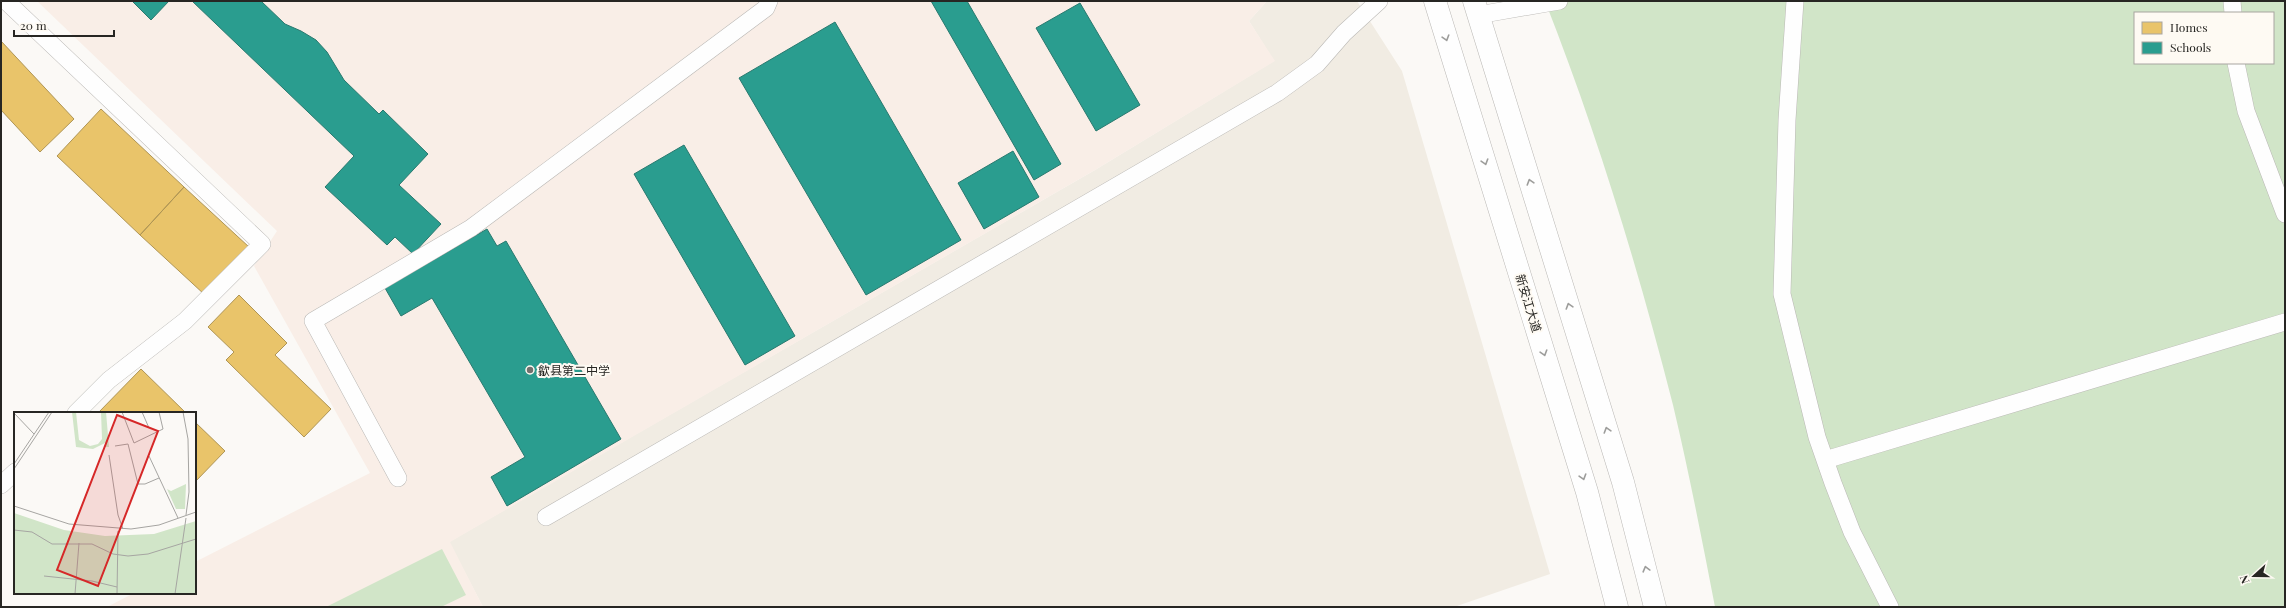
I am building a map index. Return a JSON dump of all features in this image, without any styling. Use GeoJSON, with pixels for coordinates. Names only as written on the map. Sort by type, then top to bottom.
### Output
{"type":"FeatureCollection","features":[{"type":"Feature","properties":{"kind":"main road","name":"新安江大道"},"geometry":{"type":"LineString","coordinates":[[1434,1],[1587,492],[1617,607]]}},
{"type":"Feature","properties":{"kind":"main road"},"geometry":{"type":"LineString","coordinates":[[1476,8],[1623,482],[1655,607]]}},
{"type":"Feature","properties":{"kind":"lane"},"geometry":{"type":"LineString","coordinates":[[6,1],[262,244],[185,321],[109,380],[77,412]]}},
{"type":"Feature","properties":{"kind":"lane"},"geometry":{"type":"LineString","coordinates":[[398,478],[312,320],[471,228],[766,8],[769,1]]}},
{"type":"Feature","properties":{"kind":"lane"},"geometry":{"type":"LineString","coordinates":[[546,517],[1277,93],[1317,64],[1344,33],[1379,1]]}},
{"type":"Feature","properties":{"kind":"lane"},"geometry":{"type":"LineString","coordinates":[[1476,8],[1559,1]]}},
{"type":"Feature","properties":{"kind":"lane"},"geometry":{"type":"LineString","coordinates":[[1795,1],[1787,120],[1782,294],[1805,391],[1825,460],[1852,532],[1890,607]]}},
{"type":"Feature","properties":{"kind":"lane"},"geometry":{"type":"LineString","coordinates":[[2232,1],[2233,12]]}},
{"type":"Feature","properties":{"kind":"lane"},"geometry":{"type":"LineString","coordinates":[[2236,64],[2246,111],[2285,214]]}},
{"type":"Feature","properties":{"kind":"lane"},"geometry":{"type":"LineString","coordinates":[[1825,460],[2285,322]]}},
{"type":"Feature","properties":{"kind":"lane"},"geometry":{"type":"LineString","coordinates":[[1,485],[14,473]]}},
{"type":"Feature","properties":{"kind":"shaded area","name":"歙县第二中学"},"geometry":{"type":"Polygon","coordinates":[[[37,1],[1267,1],[1249,21],[1275,61],[1095,170],[450,542],[483,607],[107,607],[132,594],[196,594],[196,561],[370,473],[254,266],[277,231],[37,1]]]}},
{"type":"Feature","properties":{"kind":"shaded area"},"geometry":{"type":"Polygon","coordinates":[[[1267,1],[1357,1],[1402,71],[1550,574],[1454,607],[483,607],[449,542],[1095,170],[1274,61],[1249,21],[1267,1]]]}},
{"type":"Feature","properties":{"kind":"green space"},"geometry":{"type":"Polygon","coordinates":[[[1545,1],[2285,1],[2285,607],[1715,607],[1684,455],[1660,354],[1631,252],[1582,101],[1545,1]]]}},
{"type":"Feature","properties":{"kind":"green space"},"geometry":{"type":"Polygon","coordinates":[[[442,549],[466,595],[441,607],[326,607],[442,549]]]}},
{"type":"Feature","properties":{"kind":"building: Homes"},"geometry":{"type":"Polygon","coordinates":[[[1,41],[74,119],[40,152],[1,110],[1,41]]]}},
{"type":"Feature","properties":{"kind":"building: Homes"},"geometry":{"type":"Polygon","coordinates":[[[101,109],[184,187],[140,235],[57,156],[101,109]]]}},
{"type":"Feature","properties":{"kind":"building: Homes"},"geometry":{"type":"Polygon","coordinates":[[[184,187],[249,247],[205,295],[140,235],[184,187]]]}},
{"type":"Feature","properties":{"kind":"building: Homes"},"geometry":{"type":"Polygon","coordinates":[[[239,295],[287,343],[275,355],[331,409],[304,437],[226,360],[234,352],[208,327],[239,295]]]}},
{"type":"Feature","properties":{"kind":"building: Homes"},"geometry":{"type":"Polygon","coordinates":[[[141,369],[185,412],[99,412],[141,369]]]}},
{"type":"Feature","properties":{"kind":"building: Homes"},"geometry":{"type":"Polygon","coordinates":[[[196,423],[225,451],[196,481],[196,423]]]}},
{"type":"Feature","properties":{"kind":"building: Schools"},"geometry":{"type":"Polygon","coordinates":[[[132,1],[169,1],[151,20],[132,1]]]}},
{"type":"Feature","properties":{"kind":"building: Schools"},"geometry":{"type":"Polygon","coordinates":[[[192,1],[261,1],[285,24],[316,40],[327,52],[344,80],[379,114],[383,110],[428,154],[399,185],[441,224],[413,254],[395,237],[387,245],[325,187],[354,156],[192,1]]]}},
{"type":"Feature","properties":{"kind":"building: Schools"},"geometry":{"type":"Polygon","coordinates":[[[931,1],[967,1],[1061,164],[1034,180],[931,1]]]}},
{"type":"Feature","properties":{"kind":"building: Schools"},"geometry":{"type":"Polygon","coordinates":[[[1080,3],[1140,105],[1096,131],[1036,28],[1080,3]]]}},
{"type":"Feature","properties":{"kind":"building: Schools"},"geometry":{"type":"Polygon","coordinates":[[[835,22],[961,240],[866,295],[739,78],[835,22]]]}},
{"type":"Feature","properties":{"kind":"building: Schools"},"geometry":{"type":"Polygon","coordinates":[[[684,145],[795,336],[745,365],[634,174],[684,145]]]}},
{"type":"Feature","properties":{"kind":"building: Schools"},"geometry":{"type":"Polygon","coordinates":[[[1013,151],[1039,197],[984,229],[958,183],[1013,151]]]}},
{"type":"Feature","properties":{"kind":"building: Schools"},"geometry":{"type":"Polygon","coordinates":[[[487,229],[497,246],[506,241],[621,439],[507,506],[491,477],[525,457],[432,298],[401,316],[385,288],[487,229]]]}},
{"type":"Feature","properties":{"kind":"place","name":"歙县第二中学"},"geometry":{"type":"Point","coordinates":[530,370]}}]}
